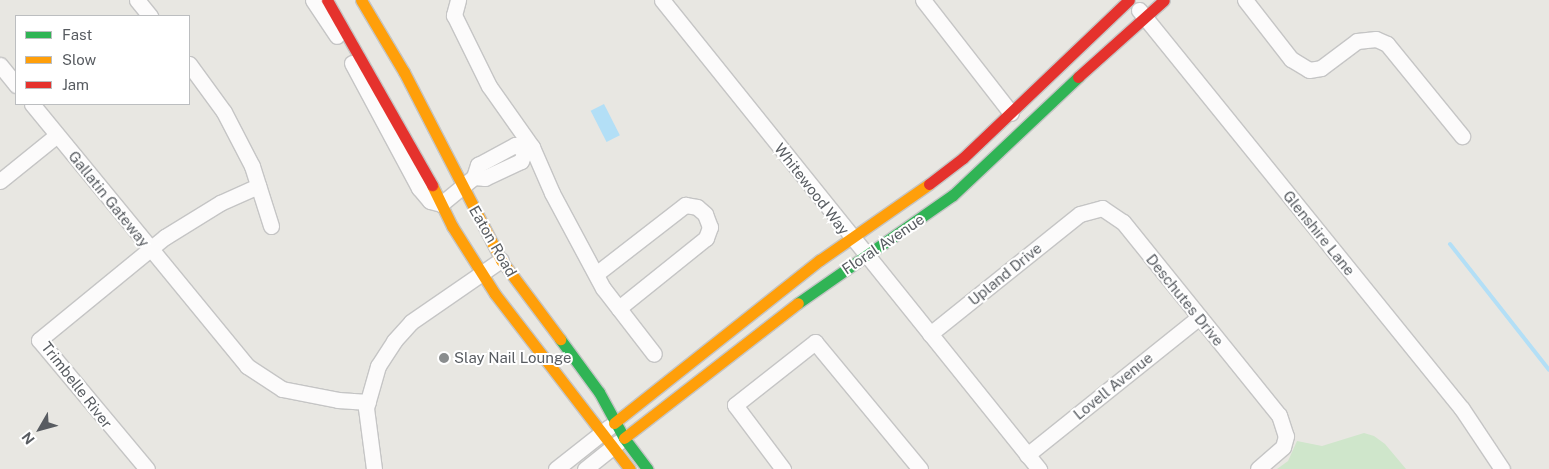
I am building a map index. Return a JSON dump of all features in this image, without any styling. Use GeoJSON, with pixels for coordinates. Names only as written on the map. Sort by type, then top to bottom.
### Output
{"type":"FeatureCollection","features":[{"type":"Feature","properties":{"kind":"street"},"geometry":{"type":"LineString","coordinates":[[137,0],[149,15]]}},
{"type":"Feature","properties":{"kind":"street","name":"Eaton Road"},"geometry":{"type":"LineString","coordinates":[[313,0],[353,63],[425,198],[441,204]]}},
{"type":"Feature","properties":{"kind":"street","name":"Eaton Road"},"geometry":{"type":"LineString","coordinates":[[327,0],[413,147],[441,204],[480,272],[602,434],[618,443],[647,469]]}},
{"type":"Feature","properties":{"kind":"street","name":"Eaton Road"},"geometry":{"type":"LineString","coordinates":[[361,0],[468,181],[501,260],[599,392],[614,423],[618,443]]}},
{"type":"Feature","properties":{"kind":"street"},"geometry":{"type":"LineString","coordinates":[[458,0],[454,15],[489,86],[529,149],[596,274],[654,354]]}},
{"type":"Feature","properties":{"kind":"street"},"geometry":{"type":"LineString","coordinates":[[923,0],[1011,113]]}},
{"type":"Feature","properties":{"kind":"street","name":"Floral Avenue"},"geometry":{"type":"LineString","coordinates":[[556,469],[732,328],[851,238],[935,180],[1011,113],[1130,0]]}},
{"type":"Feature","properties":{"kind":"street","name":"Glenshire Lane"},"geometry":{"type":"LineString","coordinates":[[1130,0],[1462,410],[1502,469]]}},
{"type":"Feature","properties":{"kind":"street","name":"Floral Avenue"},"geometry":{"type":"LineString","coordinates":[[585,469],[766,325],[866,257],[977,175],[1144,16],[1164,0]]}},
{"type":"Feature","properties":{"kind":"street"},"geometry":{"type":"LineString","coordinates":[[1245,0],[1291,59],[1309,70],[1321,68],[1357,41],[1376,39],[1387,44],[1462,136]]}},
{"type":"Feature","properties":{"kind":"street","name":"Whitewood Way"},"geometry":{"type":"LineString","coordinates":[[670,3],[866,257],[1039,469]]}},
{"type":"Feature","properties":{"kind":"street"},"geometry":{"type":"LineString","coordinates":[[0,65],[15,84]]}},
{"type":"Feature","properties":{"kind":"street"},"geometry":{"type":"LineString","coordinates":[[190,65],[224,112],[252,166],[271,226]]}},
{"type":"Feature","properties":{"kind":"street","name":"Gallatin Gateway"},"geometry":{"type":"LineString","coordinates":[[33,105],[246,366],[263,379],[282,389],[304,395],[368,402]]}},
{"type":"Feature","properties":{"kind":"street"},"geometry":{"type":"LineString","coordinates":[[0,180],[57,135]]}},
{"type":"Feature","properties":{"kind":"street"},"geometry":{"type":"LineString","coordinates":[[441,204],[468,181],[485,178],[521,161],[529,149]]}},
{"type":"Feature","properties":{"kind":"street"},"geometry":{"type":"LineString","coordinates":[[150,250],[220,203],[258,186]]}},
{"type":"Feature","properties":{"kind":"street"},"geometry":{"type":"LineString","coordinates":[[596,274],[685,205],[697,207],[705,214],[710,227],[706,238],[619,308]]}},
{"type":"Feature","properties":{"kind":"street","name":"Deschutes Drive"},"geometry":{"type":"LineString","coordinates":[[1080,214],[1102,208],[1113,213],[1279,415],[1286,436],[1283,447],[1258,469]]}},
{"type":"Feature","properties":{"kind":"street","name":"Upland Drive"},"geometry":{"type":"LineString","coordinates":[[930,334],[1080,214]]}},
{"type":"Feature","properties":{"kind":"street","name":"Trimbelle River"},"geometry":{"type":"LineString","coordinates":[[147,469],[39,340],[150,250]]}},
{"type":"Feature","properties":{"kind":"street"},"geometry":{"type":"LineString","coordinates":[[374,469],[367,434],[368,402],[378,366],[394,341],[422,313],[480,272],[501,260]]}},
{"type":"Feature","properties":{"kind":"street","name":"Lovell Avenue"},"geometry":{"type":"LineString","coordinates":[[1027,455],[1199,317]]}},
{"type":"Feature","properties":{"kind":"street"},"geometry":{"type":"LineString","coordinates":[[783,469],[735,405],[815,342],[920,469]]}},
{"type":"Feature","properties":{"kind":"street"},"geometry":{"type":"LineString","coordinates":[[618,443],[630,469]]}},
{"type":"Feature","properties":{"kind":"green space"},"geometry":{"type":"Polygon","coordinates":[[[1364,433],[1374,436],[1385,444],[1406,469],[1277,469],[1288,461],[1297,441],[1322,446],[1364,433]]]}},
{"type":"Feature","properties":{"kind":"water"},"geometry":{"type":"Polygon","coordinates":[[[604,104],[620,135],[607,142],[591,111],[604,104]]]}},
{"type":"Feature","properties":{"kind":"waterway"},"geometry":{"type":"LineString","coordinates":[[1450,244],[1549,370]]}},
{"type":"Feature","properties":{"kind":"traffic: fast"},"geometry":{"type":"LineString","coordinates":[[798,303],[953,195],[1078,77]]}},
{"type":"Feature","properties":{"kind":"traffic: fast"},"geometry":{"type":"LineString","coordinates":[[560,339],[599,392],[624,438],[647,469]]}},
{"type":"Feature","properties":{"kind":"traffic: slow"},"geometry":{"type":"LineString","coordinates":[[361,0],[404,72],[501,260],[560,339]]}},
{"type":"Feature","properties":{"kind":"traffic: slow"},"geometry":{"type":"LineString","coordinates":[[614,423],[820,260],[929,184]]}},
{"type":"Feature","properties":{"kind":"traffic: slow"},"geometry":{"type":"LineString","coordinates":[[432,185],[452,226],[495,294],[630,469]]}},
{"type":"Feature","properties":{"kind":"traffic: slow"},"geometry":{"type":"LineString","coordinates":[[624,438],[798,303]]}},
{"type":"Feature","properties":{"kind":"traffic: jam"},"geometry":{"type":"LineString","coordinates":[[327,0],[432,185]]}},
{"type":"Feature","properties":{"kind":"traffic: jam"},"geometry":{"type":"LineString","coordinates":[[929,184],[963,158],[1129,0]]}},
{"type":"Feature","properties":{"kind":"traffic: jam"},"geometry":{"type":"LineString","coordinates":[[1078,77],[1164,0]]}},
{"type":"Feature","properties":{"kind":"place","name":"Slay Nail Lounge"},"geometry":{"type":"Point","coordinates":[444,358]}}]}
